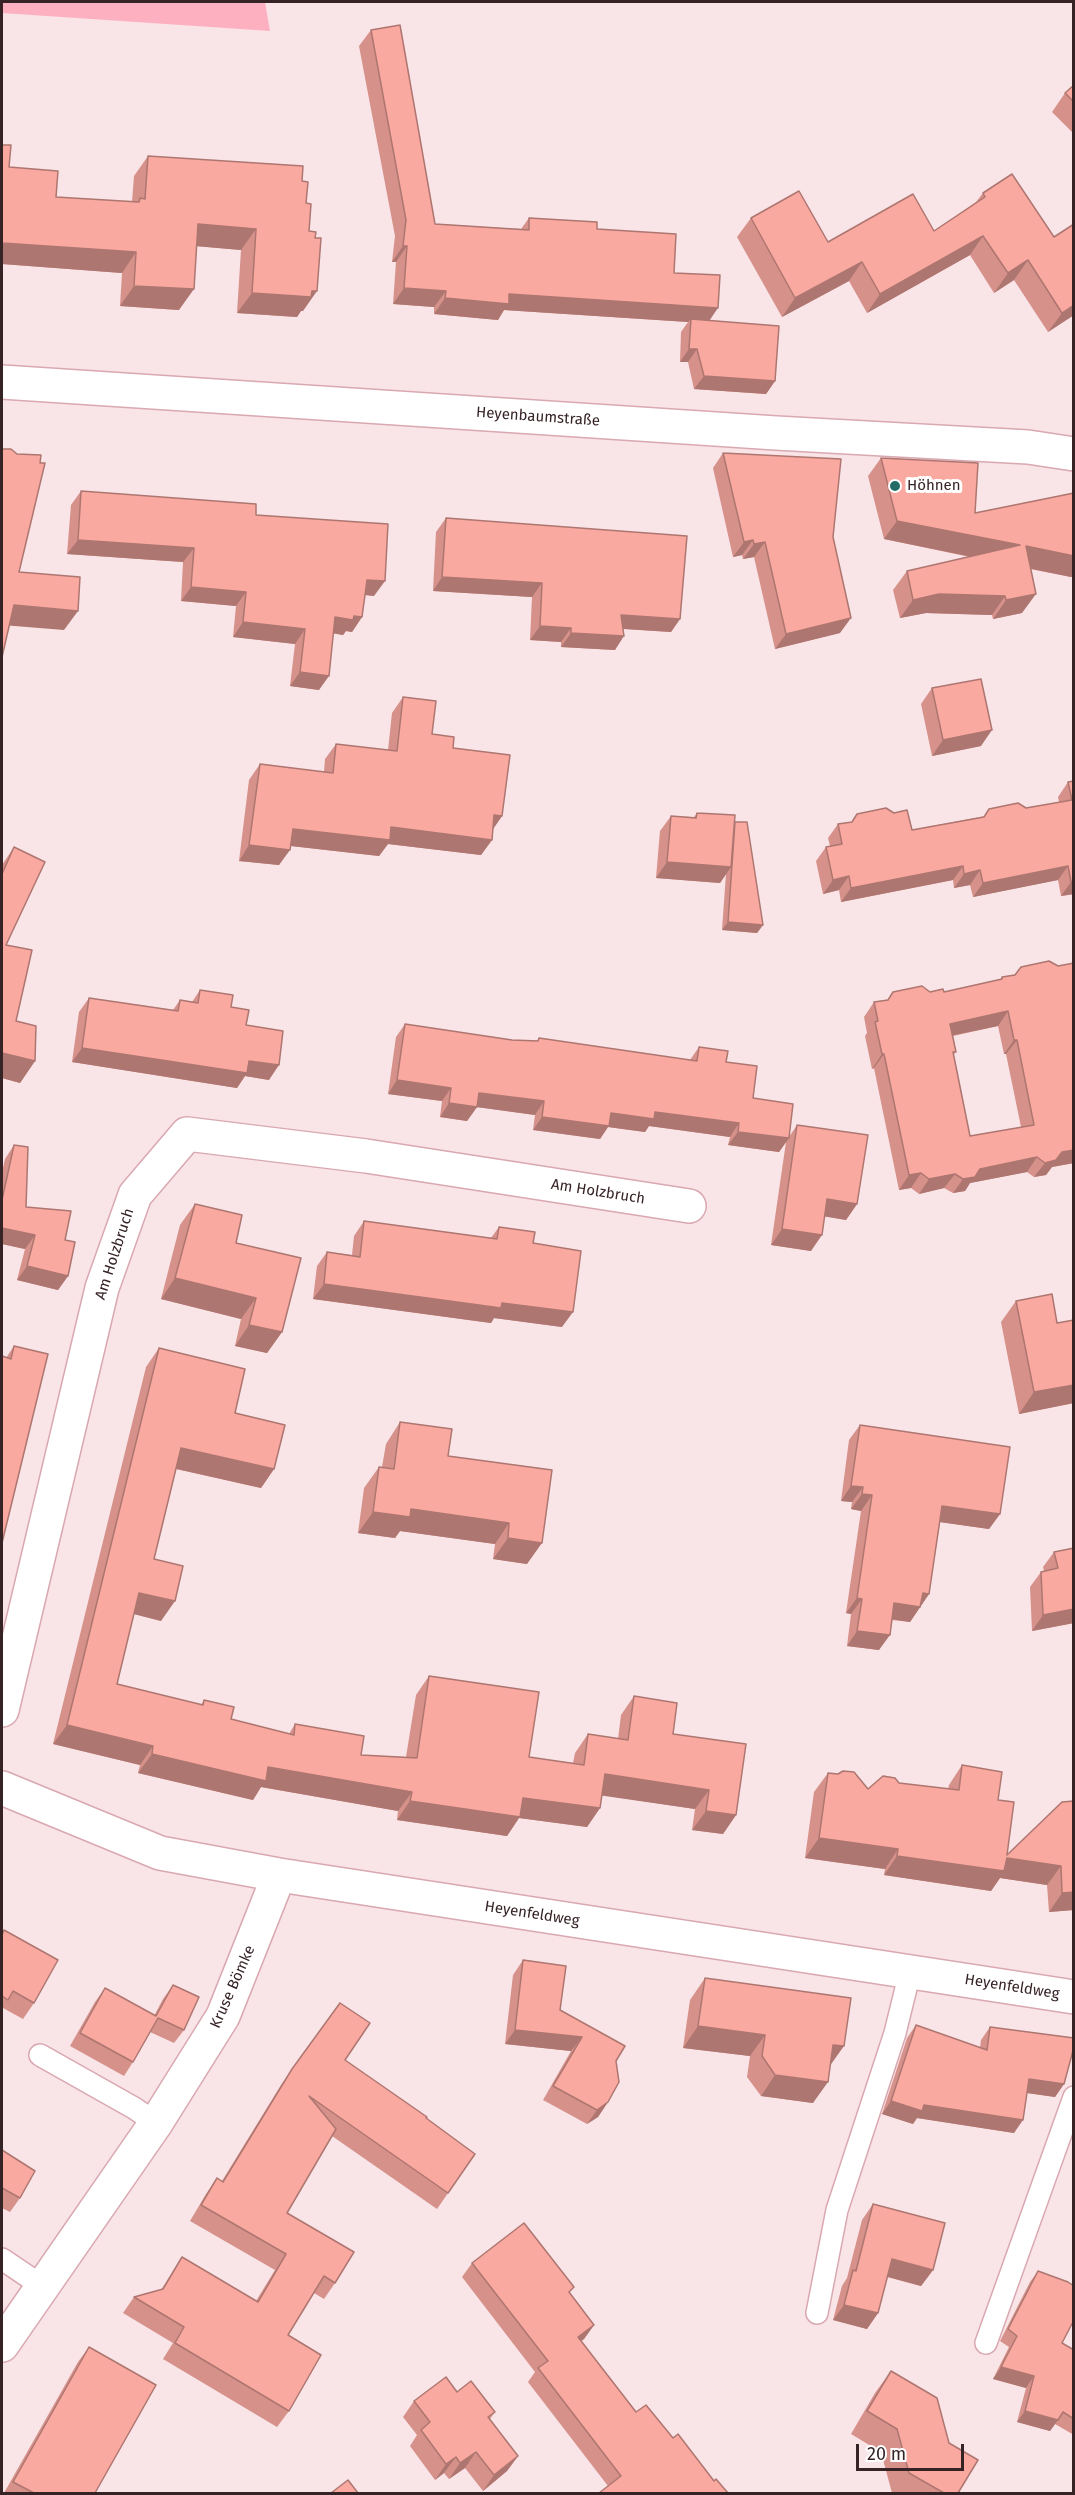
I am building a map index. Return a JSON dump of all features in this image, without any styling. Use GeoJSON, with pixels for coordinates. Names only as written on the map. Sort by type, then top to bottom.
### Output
{"type":"FeatureCollection","features":[{"type":"Feature","properties":{"kind":"street","name":"Heyenbaumstraße"},"geometry":{"type":"LineString","coordinates":[[2,382],[776,433],[1028,447],[1074,454]]}},
{"type":"Feature","properties":{"kind":"street","name":"Am Holzbruch"},"geometry":{"type":"LineString","coordinates":[[2,1710],[102,1288],[135,1195],[187,1134],[366,1156],[689,1206]]}},
{"type":"Feature","properties":{"kind":"street","name":"Heyenfeldweg"},"geometry":{"type":"LineString","coordinates":[[2,1788],[160,1853],[279,1875],[1074,1997]]}},
{"type":"Feature","properties":{"kind":"street","name":"Kruse Bömke"},"geometry":{"type":"LineString","coordinates":[[2,2345],[156,2123],[224,2016],[279,1875]]}},
{"type":"Feature","properties":{"kind":"lane"},"geometry":{"type":"LineString","coordinates":[[818,2313],[837,2210],[895,2033],[910,1972]]}},
{"type":"Feature","properties":{"kind":"lane"},"geometry":{"type":"LineString","coordinates":[[40,2055],[134,2108],[156,2123]]}},
{"type":"Feature","properties":{"kind":"lane"},"geometry":{"type":"LineString","coordinates":[[986,2343],[1074,2097]]}},
{"type":"Feature","properties":{"kind":"lane"},"geometry":{"type":"LineString","coordinates":[[2,2259],[42,2286]]}},
{"type":"Feature","properties":{"kind":"shaded area"},"geometry":{"type":"Polygon","coordinates":[[[2,2],[265,2],[270,31],[2,13],[2,2]]]}},
{"type":"Feature","properties":{"kind":"building"},"geometry":{"type":"Polygon","coordinates":[[[400,25],[435,224],[529,230],[529,218],[597,222],[597,229],[676,234],[674,273],[720,275],[718,308],[509,294],[509,304],[445,298],[446,291],[404,288],[407,246],[403,246],[406,220],[371,30],[400,25]]]}},
{"type":"Feature","properties":{"kind":"building"},"geometry":{"type":"Polygon","coordinates":[[[1074,85],[1074,102],[1065,93],[1074,85]]]}},
{"type":"Feature","properties":{"kind":"building"},"geometry":{"type":"Polygon","coordinates":[[[2,145],[11,145],[9,167],[58,171],[56,197],[139,202],[140,198],[145,199],[148,156],[303,166],[302,181],[308,182],[306,203],[311,204],[309,231],[316,232],[315,238],[321,238],[317,291],[312,291],[311,297],[252,293],[256,229],[198,224],[194,289],[134,286],[136,252],[2,243],[2,145]]]}},
{"type":"Feature","properties":{"kind":"building"},"geometry":{"type":"Polygon","coordinates":[[[1012,174],[1054,237],[1074,224],[1074,305],[1062,313],[1028,260],[1008,273],[983,236],[880,294],[862,262],[795,298],[751,218],[799,191],[828,242],[913,194],[934,231],[985,197],[983,193],[1012,174]]]}},
{"type":"Feature","properties":{"kind":"building"},"geometry":{"type":"Polygon","coordinates":[[[691,319],[779,326],[775,381],[704,376],[697,349],[689,349],[691,319]]]}},
{"type":"Feature","properties":{"kind":"building"},"geometry":{"type":"Polygon","coordinates":[[[2,449],[11,449],[17,454],[41,455],[40,463],[45,463],[19,572],[80,577],[78,611],[14,605],[2,657],[2,449]]]}},
{"type":"Feature","properties":{"kind":"building"},"geometry":{"type":"Polygon","coordinates":[[[723,453],[841,459],[833,537],[851,618],[786,634],[765,542],[754,544],[753,540],[744,542],[723,453]]]}},
{"type":"Feature","properties":{"kind":"building"},"geometry":{"type":"Polygon","coordinates":[[[881,458],[978,463],[975,513],[1074,493],[1074,556],[1026,546],[1036,594],[1006,600],[1005,596],[939,594],[913,600],[907,571],[1020,545],[897,521],[881,458]]]}},
{"type":"Feature","properties":{"kind":"building"},"geometry":{"type":"Polygon","coordinates":[[[81,491],[256,504],[256,515],[388,524],[385,581],[367,580],[362,617],[354,616],[353,620],[335,617],[329,676],[300,672],[305,629],[243,622],[246,592],[191,587],[194,548],[78,540],[81,491]]]}},
{"type":"Feature","properties":{"kind":"building"},"geometry":{"type":"Polygon","coordinates":[[[446,518],[687,536],[680,619],[621,615],[624,636],[571,633],[571,628],[540,626],[542,583],[442,577],[446,518]]]}},
{"type":"Feature","properties":{"kind":"building"},"geometry":{"type":"Polygon","coordinates":[[[981,679],[992,730],[943,740],[932,688],[981,679]]]}},
{"type":"Feature","properties":{"kind":"building"},"geometry":{"type":"Polygon","coordinates":[[[403,697],[436,701],[432,734],[454,737],[453,748],[510,755],[502,816],[494,815],[492,840],[391,827],[390,840],[293,829],[290,850],[249,845],[260,764],[333,773],[336,744],[397,751],[403,697]]]}},
{"type":"Feature","properties":{"kind":"building"},"geometry":{"type":"Polygon","coordinates":[[[1074,781],[1074,881],[1071,882],[1068,866],[983,883],[980,870],[964,874],[963,866],[851,888],[849,876],[833,880],[826,847],[842,844],[838,824],[852,822],[857,814],[886,808],[894,813],[907,810],[912,830],[984,817],[989,809],[1018,803],[1026,808],[1072,800],[1068,782],[1074,781]]]}},
{"type":"Feature","properties":{"kind":"building"},"geometry":{"type":"Polygon","coordinates":[[[697,813],[735,815],[731,867],[667,862],[671,816],[696,818],[697,813]]]}},
{"type":"Feature","properties":{"kind":"building"},"geometry":{"type":"Polygon","coordinates":[[[735,822],[747,822],[763,925],[728,922],[735,822]]]}},
{"type":"Feature","properties":{"kind":"building"},"geometry":{"type":"Polygon","coordinates":[[[14,847],[45,862],[6,945],[32,950],[16,1021],[36,1026],[35,1061],[2,1053],[2,874],[14,847]]]}},
{"type":"Feature","properties":{"kind":"building"},"geometry":{"type":"Polygon","coordinates":[[[1049,961],[1058,966],[1074,963],[1074,1150],[1062,1152],[1056,1160],[1045,1163],[1037,1157],[980,1169],[975,1177],[963,1179],[955,1174],[929,1179],[921,1173],[909,1175],[884,1054],[882,1054],[875,1022],[878,1021],[874,1002],[888,1000],[893,992],[922,986],[930,992],[943,989],[944,992],[1002,979],[1002,977],[1015,975],[1021,967],[1049,961]],[[1008,1011],[950,1024],[956,1052],[953,1052],[970,1136],[1034,1125],[1017,1040],[1014,1040],[1008,1011]]]}},
{"type":"Feature","properties":{"kind":"building"},"geometry":{"type":"Polygon","coordinates":[[[200,990],[233,995],[231,1007],[249,1010],[246,1025],[283,1031],[279,1065],[249,1061],[247,1073],[82,1048],[89,998],[178,1011],[180,1000],[198,1003],[200,990]]]}},
{"type":"Feature","properties":{"kind":"building"},"geometry":{"type":"Polygon","coordinates":[[[405,1024],[512,1040],[538,1041],[539,1038],[697,1061],[699,1047],[728,1051],[726,1062],[757,1066],[753,1098],[793,1104],[789,1138],[738,1132],[739,1123],[655,1112],[654,1119],[611,1113],[609,1126],[542,1117],[544,1101],[479,1093],[477,1107],[449,1103],[451,1088],[397,1080],[405,1024]]]}},
{"type":"Feature","properties":{"kind":"building"},"geometry":{"type":"Polygon","coordinates":[[[797,1125],[868,1135],[857,1204],[827,1199],[822,1235],[782,1229],[797,1125]]]}},
{"type":"Feature","properties":{"kind":"building"},"geometry":{"type":"Polygon","coordinates":[[[14,1145],[28,1147],[26,1207],[71,1211],[65,1240],[75,1242],[68,1276],[27,1266],[35,1235],[2,1228],[2,1200],[14,1145]]]}},
{"type":"Feature","properties":{"kind":"building"},"geometry":{"type":"Polygon","coordinates":[[[195,1204],[242,1215],[236,1243],[301,1258],[282,1332],[249,1325],[256,1298],[175,1278],[195,1204]]]}},
{"type":"Feature","properties":{"kind":"building"},"geometry":{"type":"Polygon","coordinates":[[[364,1221],[497,1239],[499,1227],[535,1232],[533,1243],[581,1251],[573,1312],[502,1303],[501,1308],[324,1284],[327,1252],[360,1257],[364,1221]]]}},
{"type":"Feature","properties":{"kind":"building"},"geometry":{"type":"Polygon","coordinates":[[[1052,1294],[1057,1323],[1074,1320],[1074,1385],[1034,1392],[1016,1301],[1052,1294]]]}},
{"type":"Feature","properties":{"kind":"building"},"geometry":{"type":"Polygon","coordinates":[[[14,1346],[48,1354],[2,1543],[2,1356],[11,1359],[14,1346]]]}},
{"type":"Feature","properties":{"kind":"building"},"geometry":{"type":"Polygon","coordinates":[[[159,1348],[245,1369],[235,1413],[285,1425],[274,1469],[181,1448],[154,1559],[183,1566],[175,1601],[139,1593],[117,1684],[203,1705],[204,1700],[234,1707],[231,1719],[294,1735],[295,1724],[364,1736],[361,1755],[417,1758],[429,1676],[539,1692],[529,1757],[584,1765],[588,1734],[628,1740],[634,1696],[677,1703],[673,1734],[746,1744],[736,1815],[706,1811],[709,1790],[605,1774],[600,1808],[523,1798],[520,1817],[410,1801],[412,1792],[268,1767],[266,1781],[152,1754],[153,1746],[67,1725],[159,1348]]]}},
{"type":"Feature","properties":{"kind":"building"},"geometry":{"type":"Polygon","coordinates":[[[400,1422],[452,1429],[448,1456],[552,1470],[542,1543],[508,1538],[509,1523],[411,1509],[410,1517],[373,1512],[379,1467],[394,1469],[400,1422]]]}},
{"type":"Feature","properties":{"kind":"building"},"geometry":{"type":"Polygon","coordinates":[[[860,1425],[1010,1447],[1000,1514],[942,1506],[929,1594],[923,1593],[920,1607],[894,1603],[890,1635],[857,1631],[862,1599],[857,1598],[872,1495],[862,1494],[863,1487],[851,1486],[860,1425]]]}},
{"type":"Feature","properties":{"kind":"building"},"geometry":{"type":"Polygon","coordinates":[[[1074,1548],[1074,1609],[1043,1615],[1041,1572],[1058,1568],[1054,1552],[1074,1548]]]}},
{"type":"Feature","properties":{"kind":"building"},"geometry":{"type":"Polygon","coordinates":[[[962,1765],[1002,1772],[998,1800],[1014,1802],[1007,1855],[1062,1802],[1074,1801],[1074,1892],[1062,1893],[1061,1866],[1007,1858],[1004,1871],[897,1856],[898,1849],[819,1838],[828,1773],[854,1772],[868,1789],[883,1776],[895,1778],[899,1783],[959,1790],[962,1765]]]}},
{"type":"Feature","properties":{"kind":"building"},"geometry":{"type":"Polygon","coordinates":[[[4,1930],[58,1960],[34,2003],[13,1991],[8,2000],[2,1996],[2,1935],[4,1930]]]}},
{"type":"Feature","properties":{"kind":"building"},"geometry":{"type":"Polygon","coordinates":[[[523,1960],[566,1966],[560,2010],[625,2046],[616,2061],[619,2082],[608,2102],[597,2110],[553,2086],[582,2037],[515,2030],[523,1960]]]}},
{"type":"Feature","properties":{"kind":"building"},"geometry":{"type":"Polygon","coordinates":[[[705,1978],[851,1998],[844,2046],[833,2045],[828,2082],[775,2075],[762,2056],[765,2035],[698,2026],[705,1978]]]}},
{"type":"Feature","properties":{"kind":"building"},"geometry":{"type":"Polygon","coordinates":[[[173,1985],[199,1997],[184,2030],[158,2018],[133,2062],[80,2033],[105,1988],[156,2016],[173,1985]]]}},
{"type":"Feature","properties":{"kind":"building"},"geometry":{"type":"Polygon","coordinates":[[[340,2003],[370,2023],[345,2060],[427,2117],[475,2154],[448,2193],[309,2096],[336,2129],[287,2213],[354,2252],[335,2283],[324,2276],[288,2335],[321,2355],[289,2411],[175,2343],[184,2327],[134,2297],[163,2289],[182,2257],[258,2302],[286,2254],[201,2205],[217,2178],[223,2182],[292,2069],[340,2003]]]}},
{"type":"Feature","properties":{"kind":"building"},"geometry":{"type":"Polygon","coordinates":[[[916,2025],[987,2050],[990,2027],[1074,2038],[1074,2047],[1064,2084],[1029,2079],[1023,2120],[924,2105],[922,2111],[891,2101],[916,2025]]]}},
{"type":"Feature","properties":{"kind":"building"},"geometry":{"type":"Polygon","coordinates":[[[2,2150],[35,2171],[20,2198],[2,2188],[2,2150]]]}},
{"type":"Feature","properties":{"kind":"building"},"geometry":{"type":"Polygon","coordinates":[[[873,2204],[945,2223],[933,2270],[892,2259],[878,2313],[844,2305],[853,2270],[856,2271],[873,2204]]]}},
{"type":"Feature","properties":{"kind":"building"},"geometry":{"type":"Polygon","coordinates":[[[524,2223],[574,2287],[569,2292],[594,2325],[578,2337],[636,2412],[646,2405],[673,2438],[678,2434],[714,2481],[716,2479],[728,2493],[599,2493],[621,2476],[538,2368],[548,2361],[472,2263],[524,2223]]]}},
{"type":"Feature","properties":{"kind":"building"},"geometry":{"type":"Polygon","coordinates":[[[1038,2271],[1074,2286],[1074,2320],[1062,2343],[1074,2350],[1074,2419],[1063,2412],[1058,2420],[1025,2411],[1034,2376],[1001,2367],[1017,2336],[1008,2329],[1038,2271]]]}},
{"type":"Feature","properties":{"kind":"building"},"geometry":{"type":"Polygon","coordinates":[[[89,2347],[156,2385],[95,2493],[34,2493],[13,2482],[89,2347]]]}},
{"type":"Feature","properties":{"kind":"building"},"geometry":{"type":"Polygon","coordinates":[[[891,2371],[937,2398],[949,2443],[978,2460],[958,2493],[944,2493],[909,2473],[897,2429],[867,2411],[891,2371]]]}},
{"type":"Feature","properties":{"kind":"building"},"geometry":{"type":"Polygon","coordinates":[[[446,2377],[457,2392],[471,2381],[495,2412],[488,2417],[518,2456],[494,2475],[476,2452],[460,2463],[456,2457],[446,2464],[421,2430],[430,2422],[414,2401],[446,2377]]]}},
{"type":"Feature","properties":{"kind":"building"},"geometry":{"type":"Polygon","coordinates":[[[348,2480],[358,2493],[331,2493],[348,2480]]]}},
{"type":"Feature","properties":{"kind":"place","name":"Höhnen"},"geometry":{"type":"Point","coordinates":[895,486]}}]}
